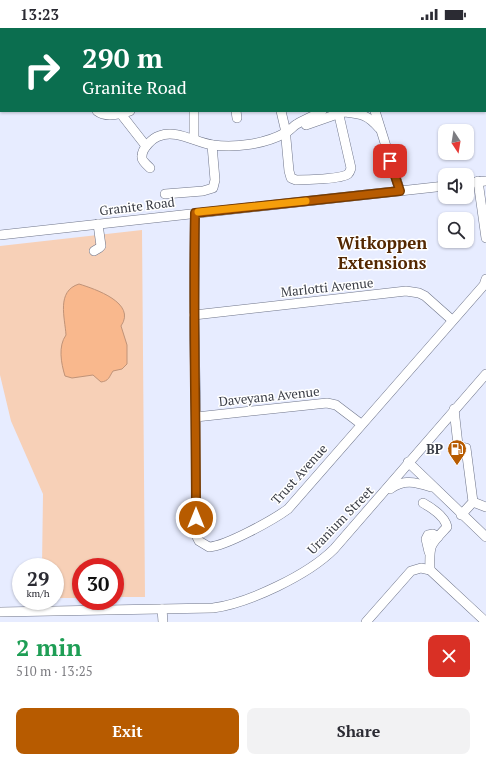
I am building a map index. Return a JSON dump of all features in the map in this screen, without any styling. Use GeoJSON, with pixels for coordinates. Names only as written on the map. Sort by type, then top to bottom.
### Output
{"type":"FeatureCollection","features":[{"type":"Feature","properties":{"kind":"street"},"geometry":{"type":"LineString","coordinates":[[99,112],[107,115],[125,112],[146,146]]}},
{"type":"Feature","properties":{"kind":"street"},"geometry":{"type":"LineString","coordinates":[[194,112],[194,139]]}},
{"type":"Feature","properties":{"kind":"street"},"geometry":{"type":"LineString","coordinates":[[281,112],[289,131],[289,171],[293,180],[344,176],[348,174],[351,168],[341,112]]}},
{"type":"Feature","properties":{"kind":"street"},"geometry":{"type":"LineString","coordinates":[[289,131],[297,124],[320,112]]}},
{"type":"Feature","properties":{"kind":"street"},"geometry":{"type":"LineString","coordinates":[[150,168],[142,157],[146,146],[156,137],[166,134],[194,139],[212,145],[244,145],[262,141],[341,112],[364,115],[381,130]]}},
{"type":"Feature","properties":{"kind":"street"},"geometry":{"type":"LineString","coordinates":[[375,112],[400,191]]}},
{"type":"Feature","properties":{"kind":"street"},"geometry":{"type":"LineString","coordinates":[[164,194],[213,188],[215,180],[212,145]]}},
{"type":"Feature","properties":{"kind":"street"},"geometry":{"type":"LineString","coordinates":[[482,181],[486,238]]}},
{"type":"Feature","properties":{"kind":"street","name":"Granite Road"},"geometry":{"type":"LineString","coordinates":[[0,235],[438,187]]}},
{"type":"Feature","properties":{"kind":"street","name":"Trust Avenue"},"geometry":{"type":"LineString","coordinates":[[195,213],[194,315],[196,534],[199,541],[209,546],[221,544],[268,522],[288,509],[484,285],[486,279]]}},
{"type":"Feature","properties":{"kind":"street"},"geometry":{"type":"LineString","coordinates":[[94,251],[100,246],[98,224]]}},
{"type":"Feature","properties":{"kind":"street","name":"Marlotti Avenue"},"geometry":{"type":"LineString","coordinates":[[194,315],[406,291],[419,293],[452,320]]}},
{"type":"Feature","properties":{"kind":"street","name":"Uranium Street"},"geometry":{"type":"LineString","coordinates":[[0,612],[220,607],[245,600],[284,582],[315,565],[327,556],[384,493],[408,462],[486,374]]}},
{"type":"Feature","properties":{"kind":"street","name":"Daveyana Avenue"},"geometry":{"type":"LineString","coordinates":[[196,417],[327,403],[336,405],[361,424]]}},
{"type":"Feature","properties":{"kind":"street"},"geometry":{"type":"LineString","coordinates":[[454,409],[458,445],[466,448],[472,502],[461,515]]}},
{"type":"Feature","properties":{"kind":"street"},"geometry":{"type":"LineString","coordinates":[[408,462],[461,515],[486,537]]}},
{"type":"Feature","properties":{"kind":"street"},"geometry":{"type":"LineString","coordinates":[[384,493],[394,486],[409,481],[434,488]]}},
{"type":"Feature","properties":{"kind":"street"},"geometry":{"type":"LineString","coordinates":[[472,502],[486,507]]}},
{"type":"Feature","properties":{"kind":"street"},"geometry":{"type":"LineString","coordinates":[[423,503],[433,509],[446,522],[447,527],[438,537],[433,534],[428,536],[426,539],[429,552],[430,570]]}},
{"type":"Feature","properties":{"kind":"street"},"geometry":{"type":"LineString","coordinates":[[366,622],[411,571],[421,568],[430,570],[486,622]]}},
{"type":"Feature","properties":{"kind":"street"},"geometry":{"type":"LineString","coordinates":[[162,609],[163,622]]}},
{"type":"Feature","properties":{"kind":"shaded area"},"geometry":{"type":"Polygon","coordinates":[[[142,230],[145,597],[124,597],[124,558],[72,558],[72,598],[64,598],[64,558],[42,558],[43,494],[11,421],[0,375],[0,246],[142,230]]]}},
{"type":"Feature","properties":{"kind":"shaded area"},"geometry":{"type":"Polygon","coordinates":[[[79,284],[104,293],[119,304],[123,310],[124,318],[121,326],[127,345],[127,364],[122,369],[113,371],[106,381],[101,382],[93,375],[72,378],[65,376],[61,360],[61,349],[63,339],[66,335],[64,313],[65,299],[67,293],[79,284]]]}},
{"type":"Feature","properties":{"kind":"slow traffic"},"geometry":{"type":"LineString","coordinates":[[198,212],[306,201]]}},
{"type":"Feature","properties":{"kind":"place","name":"BP"},"geometry":{"type":"Point","coordinates":[457,466]}},
{"type":"Feature","properties":{"kind":"district","name":"Witkoppen Extensions"},"geometry":{"type":"Point","coordinates":[382,252]}},
{"type":"Feature","properties":{"kind":"route"},"geometry":{"type":"LineString","coordinates":[[196,518],[194,315],[195,213],[400,191],[390,161]]}}]}
